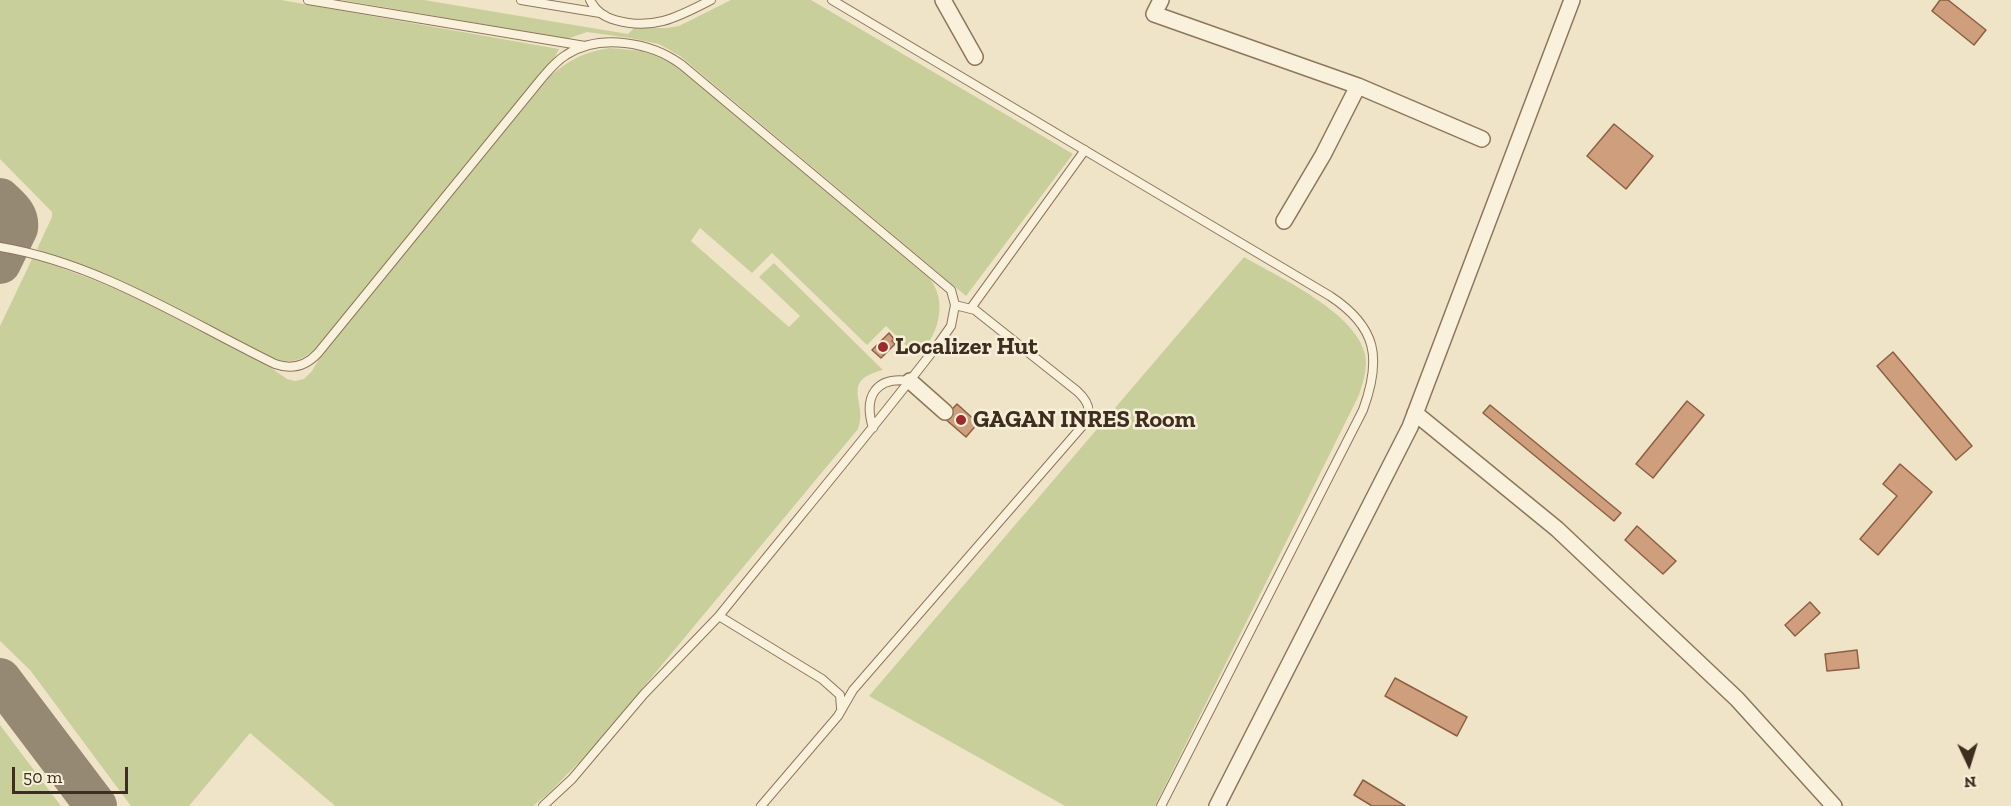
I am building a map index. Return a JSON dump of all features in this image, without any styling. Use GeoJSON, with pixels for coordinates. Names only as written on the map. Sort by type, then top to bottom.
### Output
{"type":"FeatureCollection","features":[{"type":"Feature","properties":{"kind":"street"},"geometry":{"type":"LineString","coordinates":[[943,0],[975,57]]}},
{"type":"Feature","properties":{"kind":"street"},"geometry":{"type":"LineString","coordinates":[[1161,0],[1154,14],[1358,86],[1482,140]]}},
{"type":"Feature","properties":{"kind":"street"},"geometry":{"type":"LineString","coordinates":[[1217,806],[1415,413],[1572,0]]}},
{"type":"Feature","properties":{"kind":"street"},"geometry":{"type":"LineString","coordinates":[[1284,221],[1323,155],[1358,86]]}},
{"type":"Feature","properties":{"kind":"street"},"geometry":{"type":"LineString","coordinates":[[910,381],[945,412]]}},
{"type":"Feature","properties":{"kind":"street"},"geometry":{"type":"LineString","coordinates":[[1415,413],[1557,529],[1737,699],[1834,806]]}},
{"type":"Feature","properties":{"kind":"lane"},"geometry":{"type":"LineString","coordinates":[[308,0],[586,46]]}},
{"type":"Feature","properties":{"kind":"lane"},"geometry":{"type":"LineString","coordinates":[[521,0],[600,13],[623,22],[654,24],[683,14],[711,0]]}},
{"type":"Feature","properties":{"kind":"lane"},"geometry":{"type":"LineString","coordinates":[[590,0],[600,13]]}},
{"type":"Feature","properties":{"kind":"lane"},"geometry":{"type":"LineString","coordinates":[[832,0],[1346,307],[1367,331],[1375,362],[1373,379],[1363,410],[1161,806]]}},
{"type":"Feature","properties":{"kind":"lane"},"geometry":{"type":"LineString","coordinates":[[0,247],[35,253],[117,285],[191,320],[274,364],[290,367],[306,364],[318,353],[549,70],[565,55],[586,46],[608,43],[638,45],[665,53],[682,64],[951,290],[955,305],[951,326],[873,428],[718,616],[644,694],[572,779],[543,806]]}},
{"type":"Feature","properties":{"kind":"lane"},"geometry":{"type":"LineString","coordinates":[[971,308],[1085,150]]}},
{"type":"Feature","properties":{"kind":"lane"},"geometry":{"type":"LineString","coordinates":[[761,806],[907,626],[1088,418],[1088,404],[1081,395],[971,308],[955,305]]}},
{"type":"Feature","properties":{"kind":"lane"},"geometry":{"type":"LineString","coordinates":[[873,428],[869,410],[873,392],[880,384],[889,381],[910,381]]}},
{"type":"Feature","properties":{"kind":"lane"},"geometry":{"type":"LineString","coordinates":[[718,616],[822,679],[840,695],[841,710]]}},
{"type":"Feature","properties":{"kind":"green space"},"geometry":{"type":"Polygon","coordinates":[[[0,0],[281,0],[559,49],[554,59],[322,342],[300,359],[280,361],[150,296],[37,249],[52,217],[52,212],[0,159],[0,0]]]}},
{"type":"Feature","properties":{"kind":"green space"},"geometry":{"type":"Polygon","coordinates":[[[342,0],[424,0],[628,34],[634,28],[679,26],[731,0],[811,0],[1073,154],[966,296],[680,56],[659,44],[587,32],[563,38],[342,0]]]}},
{"type":"Feature","properties":{"kind":"green space"},"geometry":{"type":"Polygon","coordinates":[[[610,48],[644,51],[674,64],[930,279],[936,289],[940,309],[935,330],[925,349],[918,357],[886,326],[867,345],[772,253],[752,273],[700,228],[691,241],[789,327],[800,316],[759,277],[774,263],[883,370],[869,375],[858,387],[860,419],[858,429],[592,749],[548,794],[533,806],[335,806],[250,733],[189,806],[131,806],[30,670],[0,641],[0,326],[33,257],[148,303],[260,360],[287,379],[295,381],[304,379],[551,75],[578,57],[610,48]]]}},
{"type":"Feature","properties":{"kind":"green space"},"geometry":{"type":"Polygon","coordinates":[[[1244,257],[1314,298],[1347,324],[1358,339],[1366,359],[1359,395],[1155,806],[1065,806],[869,696],[1244,257]]]}},
{"type":"Feature","properties":{"kind":"green space"},"geometry":{"type":"Polygon","coordinates":[[[0,725],[61,806],[0,806],[0,725]]]}},
{"type":"Feature","properties":{"kind":"building"},"geometry":{"type":"Polygon","coordinates":[[[1940,0],[1948,0],[1986,30],[1974,45],[1932,11],[1940,0]]]}},
{"type":"Feature","properties":{"kind":"building"},"geometry":{"type":"Polygon","coordinates":[[[1614,124],[1653,156],[1626,189],[1587,156],[1614,124]]]}},
{"type":"Feature","properties":{"kind":"building","name":"Localizer Hut"},"geometry":{"type":"Polygon","coordinates":[[[889,333],[895,344],[881,358],[872,350],[889,333]]]}},
{"type":"Feature","properties":{"kind":"building"},"geometry":{"type":"Polygon","coordinates":[[[1893,352],[1972,446],[1956,460],[1877,366],[1893,352]]]}},
{"type":"Feature","properties":{"kind":"building"},"geometry":{"type":"Polygon","coordinates":[[[1687,401],[1704,415],[1653,478],[1636,464],[1687,401]]]}},
{"type":"Feature","properties":{"kind":"building","name":"GAGAN INRES Room"},"geometry":{"type":"Polygon","coordinates":[[[957,404],[978,423],[966,437],[944,418],[957,404]]]}},
{"type":"Feature","properties":{"kind":"building"},"geometry":{"type":"Polygon","coordinates":[[[1490,405],[1621,513],[1614,521],[1483,413],[1490,405]]]}},
{"type":"Feature","properties":{"kind":"building"},"geometry":{"type":"Polygon","coordinates":[[[1900,464],[1932,492],[1878,555],[1860,539],[1897,496],[1883,484],[1900,464]]]}},
{"type":"Feature","properties":{"kind":"building"},"geometry":{"type":"Polygon","coordinates":[[[1637,526],[1676,561],[1663,574],[1625,540],[1637,526]]]}},
{"type":"Feature","properties":{"kind":"building"},"geometry":{"type":"Polygon","coordinates":[[[1810,602],[1820,613],[1795,636],[1785,625],[1810,602]]]}},
{"type":"Feature","properties":{"kind":"building"},"geometry":{"type":"Polygon","coordinates":[[[1857,650],[1859,668],[1827,671],[1825,654],[1857,650]]]}},
{"type":"Feature","properties":{"kind":"building"},"geometry":{"type":"Polygon","coordinates":[[[1395,678],[1467,717],[1457,736],[1385,696],[1395,678]]]}},
{"type":"Feature","properties":{"kind":"building"},"geometry":{"type":"Polygon","coordinates":[[[1363,780],[1405,806],[1372,806],[1354,795],[1363,780]]]}},
{"type":"Feature","properties":{"kind":"taxiway"},"geometry":{"type":"LineString","coordinates":[[0,199],[13,212],[17,223],[17,228],[0,263]]}},
{"type":"Feature","properties":{"kind":"taxiway"},"geometry":{"type":"LineString","coordinates":[[0,679],[96,806]]}},
{"type":"Feature","properties":{"kind":"place","name":"Localizer Hut"},"geometry":{"type":"Point","coordinates":[883,347]}},
{"type":"Feature","properties":{"kind":"place","name":"GAGAN INRES Room"},"geometry":{"type":"Point","coordinates":[961,420]}}]}
